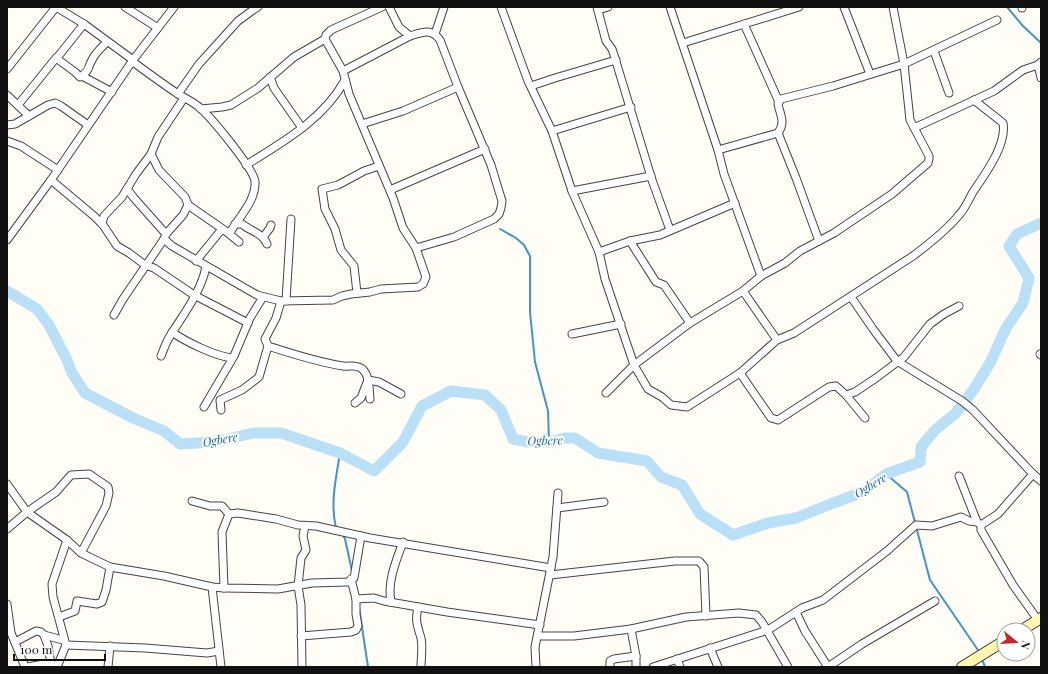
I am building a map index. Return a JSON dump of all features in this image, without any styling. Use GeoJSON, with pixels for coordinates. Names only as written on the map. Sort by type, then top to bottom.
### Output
{"type":"FeatureCollection","features":[{"type":"Feature","properties":{"kind":"street"},"geometry":{"type":"LineString","coordinates":[[7,69],[56,7],[84,24],[181,96],[201,109],[246,164],[256,180],[249,205],[231,231],[225,231],[196,261]]}},
{"type":"Feature","properties":{"kind":"street"},"geometry":{"type":"LineString","coordinates":[[125,7],[158,28]]}},
{"type":"Feature","properties":{"kind":"street"},"geometry":{"type":"LineString","coordinates":[[7,240],[51,180],[133,61],[174,7]]}},
{"type":"Feature","properties":{"kind":"street"},"geometry":{"type":"LineString","coordinates":[[99,221],[122,197],[150,154],[199,64],[238,21],[258,7]]}},
{"type":"Feature","properties":{"kind":"street"},"geometry":{"type":"LineString","coordinates":[[201,109],[231,105],[258,88],[270,76],[294,57],[325,40],[326,35],[331,30],[382,7]]}},
{"type":"Feature","properties":{"kind":"street"},"geometry":{"type":"LineString","coordinates":[[389,7],[399,27],[410,36]]}},
{"type":"Feature","properties":{"kind":"street"},"geometry":{"type":"LineString","coordinates":[[436,34],[444,7]]}},
{"type":"Feature","properties":{"kind":"street"},"geometry":{"type":"LineString","coordinates":[[501,7],[517,53],[552,131],[572,190],[598,252],[605,279],[634,365],[648,389],[662,397],[671,405],[687,407],[740,373],[777,340],[794,333],[913,256],[931,242],[960,215],[985,175],[1000,145],[1004,129],[1003,123],[974,100]]}},
{"type":"Feature","properties":{"kind":"street"},"geometry":{"type":"LineString","coordinates":[[608,7],[598,9],[606,41],[612,49],[616,60],[651,176],[670,230]]}},
{"type":"Feature","properties":{"kind":"street"},"geometry":{"type":"LineString","coordinates":[[670,7],[718,150],[724,174],[761,276]]}},
{"type":"Feature","properties":{"kind":"street"},"geometry":{"type":"LineString","coordinates":[[683,44],[797,7]]}},
{"type":"Feature","properties":{"kind":"street"},"geometry":{"type":"LineString","coordinates":[[844,7],[870,74]]}},
{"type":"Feature","properties":{"kind":"street"},"geometry":{"type":"LineString","coordinates":[[606,393],[634,365],[690,323],[743,291],[761,276],[785,263],[800,251],[834,233],[892,194],[928,163],[929,156],[914,128],[909,114],[904,64],[892,7]]}},
{"type":"Feature","properties":{"kind":"street"},"geometry":{"type":"LineString","coordinates":[[779,102],[786,98],[832,86],[904,64],[997,20]]}},
{"type":"Feature","properties":{"kind":"street"},"geometry":{"type":"LineString","coordinates":[[18,105],[52,61],[56,59],[84,24]]}},
{"type":"Feature","properties":{"kind":"street"},"geometry":{"type":"LineString","coordinates":[[718,150],[778,133],[782,125],[782,117],[778,104],[779,102],[744,24]]}},
{"type":"Feature","properties":{"kind":"street"},"geometry":{"type":"LineString","coordinates":[[343,72],[410,36],[426,32],[436,34],[440,40],[458,87],[485,149],[502,201],[499,214],[494,219],[454,237],[416,248]]}},
{"type":"Feature","properties":{"kind":"street"},"geometry":{"type":"LineString","coordinates":[[127,188],[172,246],[206,267],[262,297],[283,301],[333,300],[342,296],[357,293],[421,286],[425,282],[426,277],[416,248],[404,228],[390,190],[349,94],[343,72],[325,40]]}},
{"type":"Feature","properties":{"kind":"street"},"geometry":{"type":"LineString","coordinates":[[82,76],[89,70],[93,57],[107,42]]}},
{"type":"Feature","properties":{"kind":"street"},"geometry":{"type":"LineString","coordinates":[[934,51],[949,93]]}},
{"type":"Feature","properties":{"kind":"street"},"geometry":{"type":"LineString","coordinates":[[56,59],[80,77],[82,76],[112,92]]}},
{"type":"Feature","properties":{"kind":"street"},"geometry":{"type":"LineString","coordinates":[[531,86],[616,60]]}},
{"type":"Feature","properties":{"kind":"street"},"geometry":{"type":"LineString","coordinates":[[914,128],[994,91],[1023,70],[1039,64],[1041,78]]}},
{"type":"Feature","properties":{"kind":"street"},"geometry":{"type":"LineString","coordinates":[[270,76],[274,88],[302,128]]}},
{"type":"Feature","properties":{"kind":"street"},"geometry":{"type":"LineString","coordinates":[[246,164],[302,128],[321,112],[339,91],[345,80]]}},
{"type":"Feature","properties":{"kind":"street"},"geometry":{"type":"LineString","coordinates":[[362,124],[403,111],[458,87]]}},
{"type":"Feature","properties":{"kind":"street"},"geometry":{"type":"LineString","coordinates":[[7,95],[29,116]]}},
{"type":"Feature","properties":{"kind":"street"},"geometry":{"type":"LineString","coordinates":[[7,125],[16,124],[48,105],[55,103],[88,125]]}},
{"type":"Feature","properties":{"kind":"street"},"geometry":{"type":"LineString","coordinates":[[552,131],[631,107]]}},
{"type":"Feature","properties":{"kind":"street"},"geometry":{"type":"LineString","coordinates":[[778,133],[819,241]]}},
{"type":"Feature","properties":{"kind":"street"},"geometry":{"type":"LineString","coordinates":[[7,141],[21,146],[58,170]]}},
{"type":"Feature","properties":{"kind":"street"},"geometry":{"type":"LineString","coordinates":[[390,190],[485,149]]}},
{"type":"Feature","properties":{"kind":"street"},"geometry":{"type":"LineString","coordinates":[[150,154],[159,170],[185,197],[188,205],[239,242]]}},
{"type":"Feature","properties":{"kind":"street"},"geometry":{"type":"LineString","coordinates":[[357,293],[354,266],[341,250],[335,229],[325,208],[322,189],[338,185],[364,171],[379,166]]}},
{"type":"Feature","properties":{"kind":"street"},"geometry":{"type":"LineString","coordinates":[[572,190],[651,176]]}},
{"type":"Feature","properties":{"kind":"street"},"geometry":{"type":"LineString","coordinates":[[51,180],[99,221],[117,246],[130,252],[145,265],[154,268],[194,295],[248,323]]}},
{"type":"Feature","properties":{"kind":"street"},"geometry":{"type":"LineString","coordinates":[[598,252],[630,241],[660,235],[735,203]]}},
{"type":"Feature","properties":{"kind":"street"},"geometry":{"type":"LineString","coordinates":[[114,315],[145,265],[165,236],[183,215],[188,205]]}},
{"type":"Feature","properties":{"kind":"street"},"geometry":{"type":"LineString","coordinates":[[221,410],[220,400],[242,390],[259,377],[268,346],[265,339],[283,301],[291,219]]}},
{"type":"Feature","properties":{"kind":"street"},"geometry":{"type":"LineString","coordinates":[[235,224],[242,224],[248,229],[264,236],[267,244]]}},
{"type":"Feature","properties":{"kind":"street"},"geometry":{"type":"LineString","coordinates":[[264,236],[271,224]]}},
{"type":"Feature","properties":{"kind":"street"},"geometry":{"type":"LineString","coordinates":[[630,241],[656,282],[664,285],[690,323]]}},
{"type":"Feature","properties":{"kind":"street"},"geometry":{"type":"LineString","coordinates":[[161,356],[169,337],[204,276],[206,267]]}},
{"type":"Feature","properties":{"kind":"street"},"geometry":{"type":"LineString","coordinates":[[743,291],[777,340]]}},
{"type":"Feature","properties":{"kind":"street"},"geometry":{"type":"LineString","coordinates":[[204,407],[234,356],[248,323],[262,297]]}},
{"type":"Feature","properties":{"kind":"street"},"geometry":{"type":"LineString","coordinates":[[851,297],[897,361],[962,401],[973,410],[1041,481]]}},
{"type":"Feature","properties":{"kind":"street"},"geometry":{"type":"LineString","coordinates":[[846,395],[855,392],[904,357],[930,324],[959,306]]}},
{"type":"Feature","properties":{"kind":"street"},"geometry":{"type":"LineString","coordinates":[[572,334],[621,324]]}},
{"type":"Feature","properties":{"kind":"street"},"geometry":{"type":"LineString","coordinates":[[172,332],[186,342],[222,357],[232,358]]}},
{"type":"Feature","properties":{"kind":"street"},"geometry":{"type":"LineString","coordinates":[[268,346],[321,362],[345,366],[354,365],[362,368],[368,380],[370,399]]}},
{"type":"Feature","properties":{"kind":"street"},"geometry":{"type":"LineString","coordinates":[[740,373],[771,418],[775,420],[778,420],[829,387],[836,386],[846,395],[865,418]]}},
{"type":"Feature","properties":{"kind":"street"},"geometry":{"type":"LineString","coordinates":[[368,380],[379,382],[401,394]]}},
{"type":"Feature","properties":{"kind":"street"},"geometry":{"type":"LineString","coordinates":[[355,403],[360,398],[368,380]]}},
{"type":"Feature","properties":{"kind":"street"},"geometry":{"type":"LineString","coordinates":[[7,529],[27,512],[56,492],[71,475],[89,474],[108,487],[110,493],[106,506],[81,553]]}},
{"type":"Feature","properties":{"kind":"street"},"geometry":{"type":"LineString","coordinates":[[653,667],[768,630],[802,608],[823,600],[837,591],[887,552],[916,525],[932,526],[961,517],[979,523],[998,514],[1033,474]]}},
{"type":"Feature","properties":{"kind":"street"},"geometry":{"type":"LineString","coordinates":[[959,476],[981,530],[1013,585],[1039,619]]}},
{"type":"Feature","properties":{"kind":"street"},"geometry":{"type":"LineString","coordinates":[[7,484],[27,512],[67,540],[81,553],[110,567],[164,576],[212,587],[278,589],[312,583],[348,582],[354,578],[361,536]]}},
{"type":"Feature","properties":{"kind":"street"},"geometry":{"type":"LineString","coordinates":[[536,667],[535,647],[551,571],[558,493]]}},
{"type":"Feature","properties":{"kind":"street"},"geometry":{"type":"LineString","coordinates":[[192,501],[210,506],[222,506],[229,514]]}},
{"type":"Feature","properties":{"kind":"street"},"geometry":{"type":"LineString","coordinates":[[557,508],[604,502]]}},
{"type":"Feature","properties":{"kind":"street"},"geometry":{"type":"LineString","coordinates":[[229,514],[238,513],[276,519],[305,526],[316,526],[361,536],[403,542],[551,571],[674,561],[699,561],[704,568],[706,616]]}},
{"type":"Feature","properties":{"kind":"street"},"geometry":{"type":"LineString","coordinates":[[224,588],[222,532],[229,514]]}},
{"type":"Feature","properties":{"kind":"street"},"geometry":{"type":"LineString","coordinates":[[302,667],[301,605],[298,586],[301,558],[306,550],[303,536],[305,526]]}},
{"type":"Feature","properties":{"kind":"street"},"geometry":{"type":"LineString","coordinates":[[52,665],[65,643],[53,597],[52,584],[67,540]]}},
{"type":"Feature","properties":{"kind":"street"},"geometry":{"type":"LineString","coordinates":[[391,602],[391,580],[395,562],[403,542]]}},
{"type":"Feature","properties":{"kind":"street"},"geometry":{"type":"LineString","coordinates":[[59,617],[75,611],[77,601],[97,604],[102,602],[104,599],[110,567]]}},
{"type":"Feature","properties":{"kind":"street"},"geometry":{"type":"LineString","coordinates":[[301,636],[355,632],[358,626],[355,610],[356,600],[351,579]]}},
{"type":"Feature","properties":{"kind":"street"},"geometry":{"type":"LineString","coordinates":[[212,587],[221,667]]}},
{"type":"Feature","properties":{"kind":"street"},"geometry":{"type":"LineString","coordinates":[[356,600],[374,598],[447,612],[540,625]]}},
{"type":"Feature","properties":{"kind":"street"},"geometry":{"type":"LineString","coordinates":[[796,612],[805,631],[828,667],[880,632],[935,601]]}},
{"type":"Feature","properties":{"kind":"street"},"geometry":{"type":"LineString","coordinates":[[7,607],[11,633],[26,667],[52,665]]}},
{"type":"Feature","properties":{"kind":"street"},"geometry":{"type":"LineString","coordinates":[[418,607],[416,617],[417,627],[421,638],[421,667]]}},
{"type":"Feature","properties":{"kind":"street"},"geometry":{"type":"LineString","coordinates":[[538,636],[574,636],[632,628],[686,617],[739,613],[756,615],[768,630],[788,667]]}},
{"type":"Feature","properties":{"kind":"street"},"geometry":{"type":"LineString","coordinates":[[632,628],[636,667]]}},
{"type":"Feature","properties":{"kind":"street"},"geometry":{"type":"LineString","coordinates":[[15,642],[36,631],[65,643],[207,653],[219,651]]}},
{"type":"Feature","properties":{"kind":"street"},"geometry":{"type":"LineString","coordinates":[[44,635],[52,665]]}},
{"type":"Feature","properties":{"kind":"street"},"geometry":{"type":"LineString","coordinates":[[108,667],[110,646]]}},
{"type":"Feature","properties":{"kind":"street"},"geometry":{"type":"LineString","coordinates":[[962,667],[996,646]]}},
{"type":"Feature","properties":{"kind":"street"},"geometry":{"type":"LineString","coordinates":[[710,648],[718,667]]}},
{"type":"Feature","properties":{"kind":"street"},"geometry":{"type":"LineString","coordinates":[[610,667],[610,661],[614,659],[636,656]]}},
{"type":"Feature","properties":{"kind":"street"},"geometry":{"type":"LineString","coordinates":[[677,659],[680,667]]}},
{"type":"Feature","properties":{"kind":"waterway"},"geometry":{"type":"LineString","coordinates":[[1007,7],[1023,26],[1041,43]]}},
{"type":"Feature","properties":{"kind":"waterway","name":"Ogbere"},"geometry":{"type":"LineString","coordinates":[[7,291],[37,309],[49,325],[72,373],[85,393],[133,418],[164,431],[180,444],[216,442],[253,433],[281,433],[340,453],[374,471],[403,442],[422,406],[451,391],[485,395],[501,410],[513,439],[528,442],[549,442],[565,438],[575,438],[598,453],[647,461],[661,477],[682,485],[700,514],[733,535],[768,523],[796,518],[863,492],[886,474],[920,462],[921,447],[935,430],[956,413],[974,389],[990,363],[1006,328],[1023,303],[1029,278],[1009,246],[1017,234],[1041,223]]}},
{"type":"Feature","properties":{"kind":"waterway"},"geometry":{"type":"LineString","coordinates":[[500,229],[516,238],[524,245],[530,256],[530,312],[535,362],[548,411],[549,442]]}},
{"type":"Feature","properties":{"kind":"waterway"},"geometry":{"type":"LineString","coordinates":[[336,528],[334,519],[335,481],[340,453]]}},
{"type":"Feature","properties":{"kind":"waterway"},"geometry":{"type":"LineString","coordinates":[[886,474],[907,492],[930,580],[980,653]]}},
{"type":"Feature","properties":{"kind":"waterway"},"geometry":{"type":"LineString","coordinates":[[342,533],[345,539],[352,571]]}},
{"type":"Feature","properties":{"kind":"waterway"},"geometry":{"type":"LineString","coordinates":[[359,607],[368,667]]}},
{"type":"Feature","properties":{"kind":"waterway"},"geometry":{"type":"LineString","coordinates":[[982,659],[985,667]]}}]}
